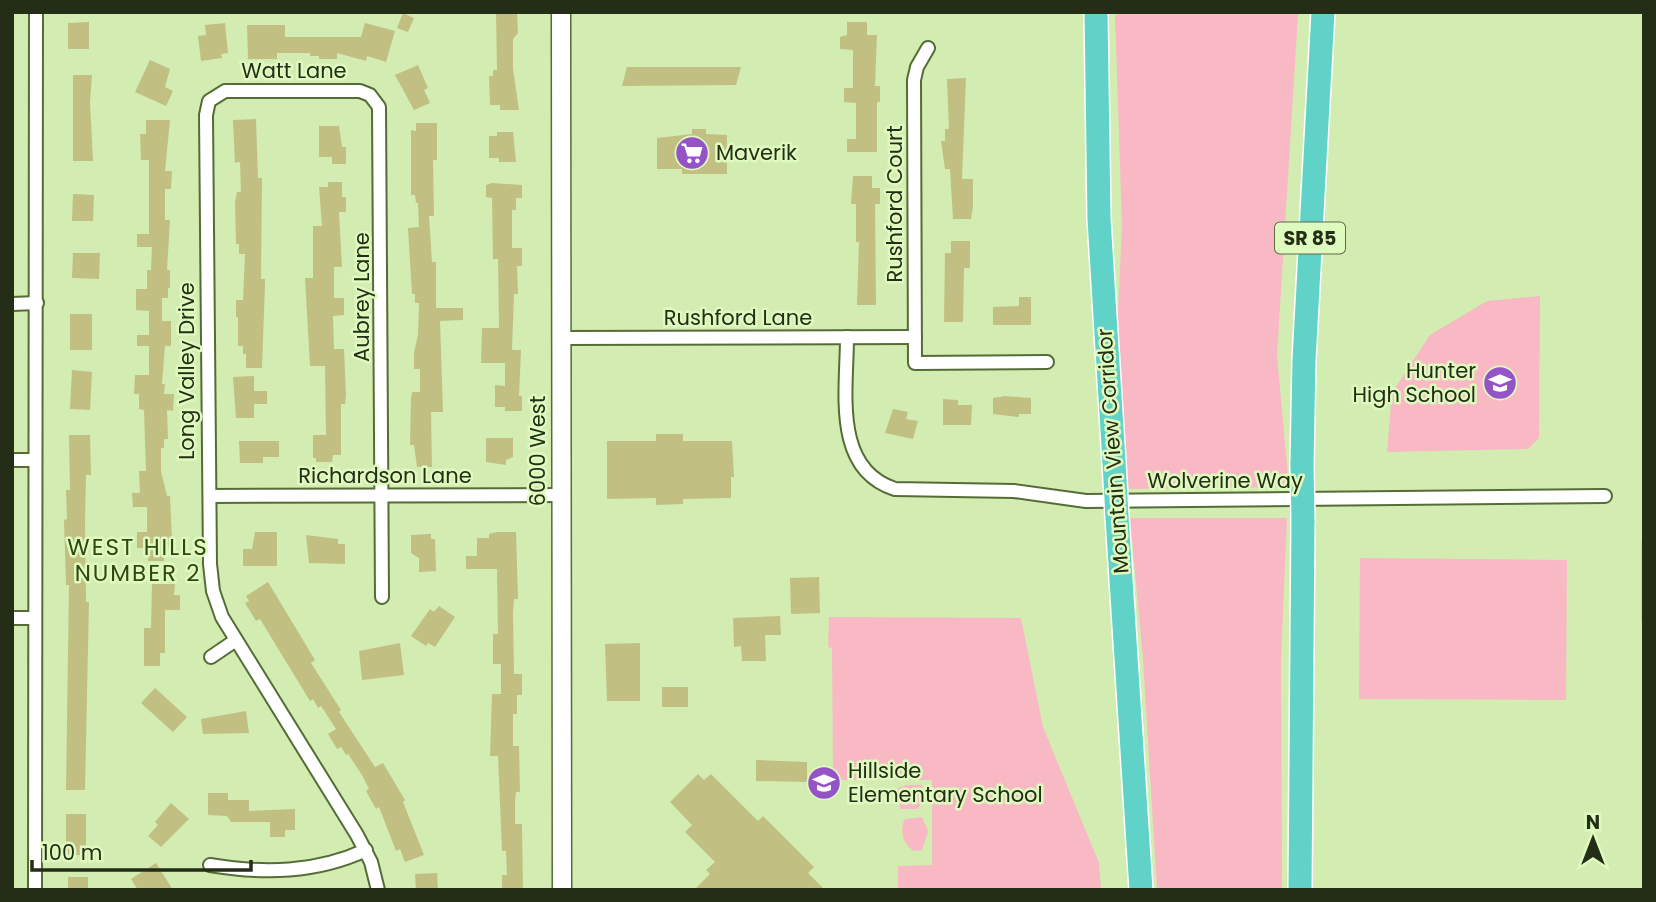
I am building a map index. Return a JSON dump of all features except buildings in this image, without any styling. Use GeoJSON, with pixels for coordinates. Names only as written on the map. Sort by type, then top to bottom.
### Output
{"type":"FeatureCollection","features":[{"type":"Feature","properties":{"kind":"highway","name":"Mountain View Corridor"},"geometry":{"type":"LineString","coordinates":[[1096,12],[1099,219],[1142,890]]}},
{"type":"Feature","properties":{"kind":"highway","name":"SR 85"},"geometry":{"type":"LineString","coordinates":[[1300,890],[1304,360],[1323,12]]}},
{"type":"Feature","properties":{"kind":"street"},"geometry":{"type":"LineString","coordinates":[[35,890],[36,12]]}},
{"type":"Feature","properties":{"kind":"street","name":"6000 West"},"geometry":{"type":"LineString","coordinates":[[561,12],[562,890]]}},
{"type":"Feature","properties":{"kind":"street","name":"Rushford Court"},"geometry":{"type":"LineString","coordinates":[[928,48],[917,66],[914,80],[915,363],[1047,362]]}},
{"type":"Feature","properties":{"kind":"street","name":"Watt Lane"},"geometry":{"type":"LineString","coordinates":[[212,97],[230,90],[355,90],[374,99]]}},
{"type":"Feature","properties":{"kind":"street","name":"Long Valley Drive"},"geometry":{"type":"LineString","coordinates":[[212,97],[206,115],[209,496],[213,591],[222,617],[366,850],[378,890]]}},
{"type":"Feature","properties":{"kind":"street","name":"Aubrey Lane"},"geometry":{"type":"LineString","coordinates":[[374,99],[380,117],[382,597]]}},
{"type":"Feature","properties":{"kind":"street"},"geometry":{"type":"LineString","coordinates":[[12,304],[37,303]]}},
{"type":"Feature","properties":{"kind":"street","name":"Wolverine Way"},"geometry":{"type":"LineString","coordinates":[[847,337],[848,425],[851,450],[865,473],[895,489],[1014,491],[1086,501],[1605,496]]}},
{"type":"Feature","properties":{"kind":"street","name":"Rushford Lane"},"geometry":{"type":"LineString","coordinates":[[561,338],[915,337]]}},
{"type":"Feature","properties":{"kind":"street"},"geometry":{"type":"LineString","coordinates":[[12,460],[34,460]]}},
{"type":"Feature","properties":{"kind":"street","name":"Richardson Lane"},"geometry":{"type":"LineString","coordinates":[[209,496],[561,495]]}},
{"type":"Feature","properties":{"kind":"street"},"geometry":{"type":"LineString","coordinates":[[12,618],[34,618]]}},
{"type":"Feature","properties":{"kind":"street"},"geometry":{"type":"LineString","coordinates":[[211,657],[236,640]]}},
{"type":"Feature","properties":{"kind":"street"},"geometry":{"type":"LineString","coordinates":[[211,864],[242,870],[307,869],[332,864],[366,850]]}},
{"type":"Feature","properties":{"kind":"shaded area"},"geometry":{"type":"Polygon","coordinates":[[[1128,12],[1298,14],[1277,356],[1289,487],[1127,489],[1117,336],[1122,226],[1115,15],[1128,12]]]}},
{"type":"Feature","properties":{"kind":"shaded area"},"geometry":{"type":"Polygon","coordinates":[[[1540,296],[1539,438],[1528,449],[1387,452],[1392,393],[1430,335],[1487,301],[1540,296]]]}},
{"type":"Feature","properties":{"kind":"shaded area"},"geometry":{"type":"Polygon","coordinates":[[[1130,518],[1287,518],[1281,660],[1282,890],[1157,890],[1143,659],[1130,518]]]}},
{"type":"Feature","properties":{"kind":"shaded area"},"geometry":{"type":"Polygon","coordinates":[[[1641,541],[1644,541],[1644,621],[1641,621],[1641,541]]]}},
{"type":"Feature","properties":{"kind":"shaded area"},"geometry":{"type":"Polygon","coordinates":[[[1360,558],[1567,560],[1566,700],[1359,699],[1360,558]]]}},
{"type":"Feature","properties":{"kind":"shaded area"},"geometry":{"type":"Polygon","coordinates":[[[829,617],[1021,618],[1043,727],[1099,863],[1101,890],[898,890],[898,866],[932,865],[932,780],[838,780],[838,776],[833,776],[832,648],[828,647],[829,617]]]}},
{"type":"Feature","properties":{"kind":"shaded area"},"geometry":{"type":"Polygon","coordinates":[[[922,785],[925,800],[917,809],[900,809],[898,788],[922,785]]]}},
{"type":"Feature","properties":{"kind":"shaded area"},"geometry":{"type":"Polygon","coordinates":[[[922,817],[928,831],[922,850],[914,851],[905,841],[903,823],[905,819],[922,817]]]}},
{"type":"Feature","properties":{"kind":"place","name":"Maverik"},"geometry":{"type":"Point","coordinates":[692,153]}},
{"type":"Feature","properties":{"kind":"place","name":"Hunter High School"},"geometry":{"type":"Point","coordinates":[1500,383]}},
{"type":"Feature","properties":{"kind":"place","name":"Hillside Elementary School"},"geometry":{"type":"Point","coordinates":[824,783]}},
{"type":"Feature","properties":{"kind":"district","name":"WEST HILLS NUMBER 2"},"geometry":{"type":"Point","coordinates":[138,560]}}]}
